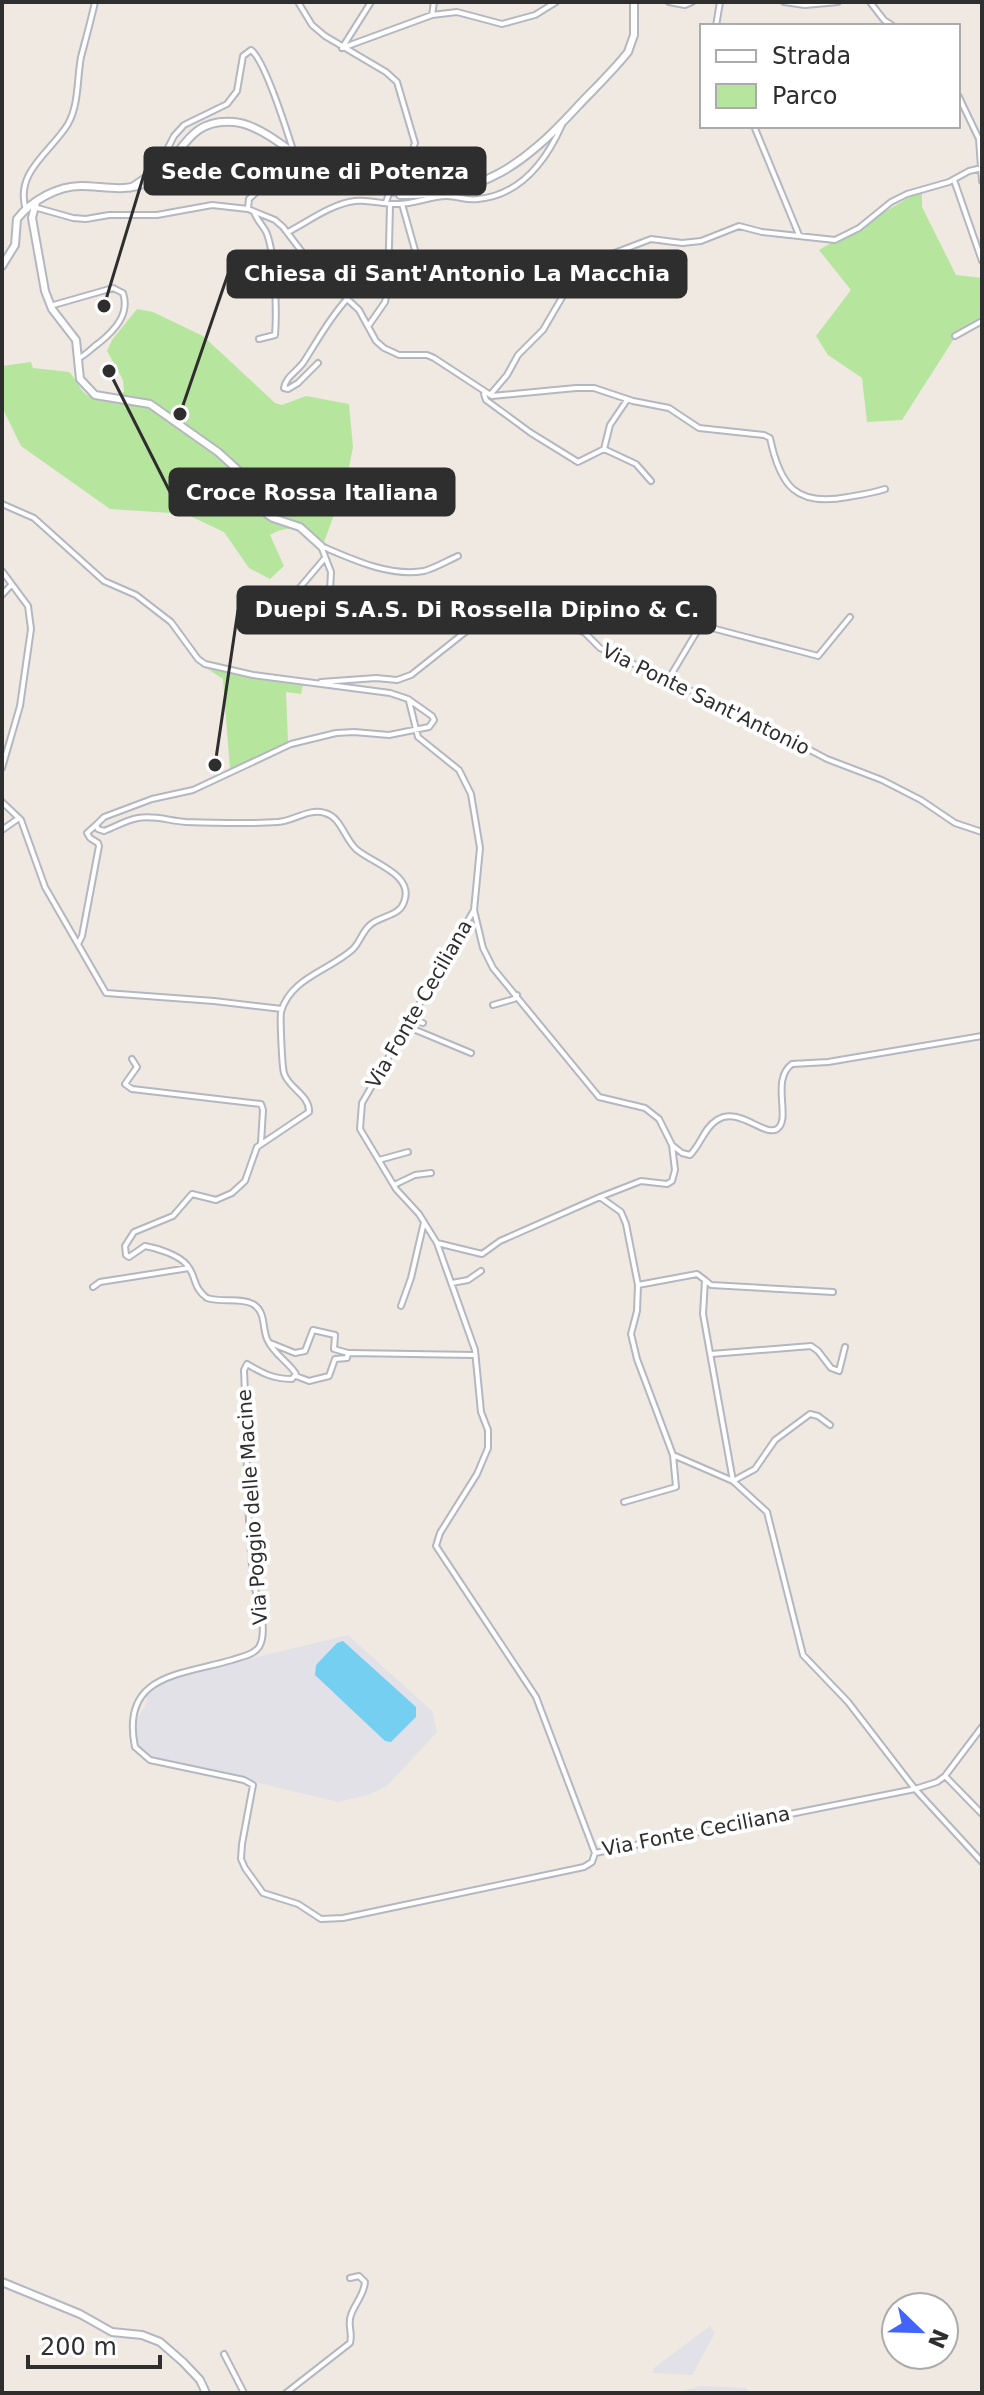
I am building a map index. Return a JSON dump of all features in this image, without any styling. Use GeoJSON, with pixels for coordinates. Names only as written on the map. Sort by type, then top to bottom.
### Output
{"type":"FeatureCollection","features":[{"type":"Feature","properties":{"kind":"street"},"geometry":{"type":"LineString","coordinates":[[95,2],[81,58],[72,116],[58,139],[39,157],[28,177],[24,194],[31,211],[50,306],[73,333],[80,379],[91,392],[100,396],[150,404],[159,409],[229,460],[267,514],[300,527],[321,546],[358,562],[406,572],[426,570],[458,556]]}},
{"type":"Feature","properties":{"kind":"street"},"geometry":{"type":"LineString","coordinates":[[298,2],[312,25],[397,82],[415,143],[402,179],[391,188],[388,204],[388,287],[385,302],[369,325]]}},
{"type":"Feature","properties":{"kind":"street"},"geometry":{"type":"LineString","coordinates":[[342,48],[371,2]]}},
{"type":"Feature","properties":{"kind":"street"},"geometry":{"type":"LineString","coordinates":[[432,15],[434,2]]}},
{"type":"Feature","properties":{"kind":"street"},"geometry":{"type":"LineString","coordinates":[[342,48],[432,15],[457,12],[502,24],[535,15],[556,2]]}},
{"type":"Feature","properties":{"kind":"street"},"geometry":{"type":"LineString","coordinates":[[400,195],[448,191],[498,175],[528,156],[562,124],[631,48],[634,2]]}},
{"type":"Feature","properties":{"kind":"street"},"geometry":{"type":"LineString","coordinates":[[669,2],[685,5],[692,2]]}},
{"type":"Feature","properties":{"kind":"street"},"geometry":{"type":"LineString","coordinates":[[716,24],[720,2]]}},
{"type":"Feature","properties":{"kind":"street"},"geometry":{"type":"LineString","coordinates":[[784,2],[805,5],[838,2]]}},
{"type":"Feature","properties":{"kind":"street"},"geometry":{"type":"LineString","coordinates":[[870,2],[890,24]]}},
{"type":"Feature","properties":{"kind":"street"},"geometry":{"type":"LineString","coordinates":[[130,188],[157,169],[174,136],[184,125],[227,104],[237,91],[243,56],[251,50],[258,57],[269,82],[292,154]]}},
{"type":"Feature","properties":{"kind":"street"},"geometry":{"type":"LineString","coordinates":[[960,99],[979,139],[982,181]]}},
{"type":"Feature","properties":{"kind":"street"},"geometry":{"type":"LineString","coordinates":[[2,266],[15,245],[17,219],[69,187],[130,188],[148,182],[195,131],[217,123],[233,121],[256,127],[328,177]]}},
{"type":"Feature","properties":{"kind":"street"},"geometry":{"type":"LineString","coordinates":[[288,232],[339,204],[357,200],[402,204],[447,196],[479,199],[512,188],[545,159],[562,124]]}},
{"type":"Feature","properties":{"kind":"street"},"geometry":{"type":"LineString","coordinates":[[755,128],[799,235]]}},
{"type":"Feature","properties":{"kind":"street"},"geometry":{"type":"LineString","coordinates":[[248,209],[249,199],[292,154]]}},
{"type":"Feature","properties":{"kind":"street"},"geometry":{"type":"LineString","coordinates":[[490,395],[507,375],[518,355],[543,330],[574,277],[598,260],[651,239],[682,243],[701,241],[739,226],[828,241],[844,237],[884,206],[907,194],[981,168]]}},
{"type":"Feature","properties":{"kind":"street"},"geometry":{"type":"LineString","coordinates":[[402,179],[407,187],[414,190],[439,187],[448,191]]}},
{"type":"Feature","properties":{"kind":"street"},"geometry":{"type":"LineString","coordinates":[[954,180],[982,261]]}},
{"type":"Feature","properties":{"kind":"street"},"geometry":{"type":"LineString","coordinates":[[402,204],[424,282]]}},
{"type":"Feature","properties":{"kind":"street"},"geometry":{"type":"LineString","coordinates":[[31,211],[86,219],[109,215],[157,215],[212,205],[248,209],[275,220],[288,232],[315,269],[347,299],[369,325],[376,341],[389,352],[429,356],[490,395],[588,388],[669,408],[699,428],[768,436],[774,457],[788,484],[806,499],[831,501],[885,489]]}},
{"type":"Feature","properties":{"kind":"street"},"geometry":{"type":"LineString","coordinates":[[254,212],[267,232],[275,313],[275,335],[259,339]]}},
{"type":"Feature","properties":{"kind":"street"},"geometry":{"type":"LineString","coordinates":[[50,306],[113,288],[123,293],[125,300],[121,323],[77,359]]}},
{"type":"Feature","properties":{"kind":"street"},"geometry":{"type":"LineString","coordinates":[[318,363],[298,383],[284,388],[285,381],[300,368],[329,319],[347,299]]}},
{"type":"Feature","properties":{"kind":"street"},"geometry":{"type":"LineString","coordinates":[[955,336],[982,321]]}},
{"type":"Feature","properties":{"kind":"street"},"geometry":{"type":"LineString","coordinates":[[484,391],[490,403],[578,462],[604,449],[610,425],[627,400]]}},
{"type":"Feature","properties":{"kind":"street"},"geometry":{"type":"LineString","coordinates":[[604,449],[636,464],[651,481]]}},
{"type":"Feature","properties":{"kind":"street"},"geometry":{"type":"LineString","coordinates":[[2,504],[34,518],[104,581],[136,595],[171,622],[195,656],[205,664],[253,675],[390,693],[408,699],[433,718],[431,726],[389,735],[336,733],[291,744],[193,790],[152,799],[104,817],[87,833],[99,846],[78,944]]}},
{"type":"Feature","properties":{"kind":"street"},"geometry":{"type":"LineString","coordinates":[[321,546],[331,572],[330,590]]}},
{"type":"Feature","properties":{"kind":"street"},"geometry":{"type":"LineString","coordinates":[[297,591],[325,558]]}},
{"type":"Feature","properties":{"kind":"street"},"geometry":{"type":"LineString","coordinates":[[2,571],[28,606],[31,629],[20,706],[2,768]]}},
{"type":"Feature","properties":{"kind":"street"},"geometry":{"type":"LineString","coordinates":[[2,595],[11,585]]}},
{"type":"Feature","properties":{"kind":"street","name":"Via Ponte Sant'Antonio"},"geometry":{"type":"LineString","coordinates":[[316,683],[376,678],[397,680],[411,675],[483,618],[508,616],[527,598],[539,595],[548,601],[557,617],[585,633],[600,648],[749,718],[827,759],[882,780],[921,800],[955,823],[982,832]]}},
{"type":"Feature","properties":{"kind":"street"},"geometry":{"type":"LineString","coordinates":[[668,680],[699,628],[708,627],[818,656],[850,617]]}},
{"type":"Feature","properties":{"kind":"street"},"geometry":{"type":"LineString","coordinates":[[408,699],[419,729],[418,737],[459,770],[471,794],[480,848],[474,910],[483,948],[493,968],[599,1097],[645,1108],[659,1119],[672,1145],[675,1170],[672,1181],[667,1184],[641,1181],[505,1238],[482,1254],[437,1243]]}},
{"type":"Feature","properties":{"kind":"street"},"geometry":{"type":"LineString","coordinates":[[2,802],[19,818],[45,887],[106,993],[282,1009]]}},
{"type":"Feature","properties":{"kind":"street"},"geometry":{"type":"LineString","coordinates":[[96,825],[104,831],[134,819],[152,817],[189,822],[278,822],[306,813],[323,812],[335,819],[359,852],[376,860],[401,880],[406,892],[401,909],[372,923],[350,952],[293,990],[282,1009],[283,1071],[307,1101],[309,1109],[306,1115],[261,1143],[245,1181],[232,1193],[216,1200],[192,1194],[173,1216],[134,1232],[125,1246],[129,1257],[140,1248],[150,1247],[178,1258],[189,1268],[194,1285],[207,1298],[248,1302],[258,1308],[268,1342],[296,1372],[296,1376]]}},
{"type":"Feature","properties":{"kind":"street"},"geometry":{"type":"LineString","coordinates":[[2,830],[19,818]]}},
{"type":"Feature","properties":{"kind":"street","name":"Via Fonte Ceciliana"},"geometry":{"type":"LineString","coordinates":[[474,910],[362,1103],[360,1129],[394,1185],[437,1243],[472,1335],[481,1412],[488,1430],[488,1448],[477,1474],[440,1533],[436,1546],[536,1697],[595,1853],[915,1789],[945,1776]]}},
{"type":"Feature","properties":{"kind":"street"},"geometry":{"type":"LineString","coordinates":[[493,1005],[514,999],[517,995]]}},
{"type":"Feature","properties":{"kind":"street"},"geometry":{"type":"LineString","coordinates":[[410,1019],[423,1023]]}},
{"type":"Feature","properties":{"kind":"street"},"geometry":{"type":"LineString","coordinates":[[406,1026],[471,1053]]}},
{"type":"Feature","properties":{"kind":"street"},"geometry":{"type":"LineString","coordinates":[[672,1145],[690,1155],[710,1126],[719,1118],[729,1116],[740,1117],[771,1130],[778,1128],[782,1122],[781,1082],[784,1072],[792,1064],[828,1062],[982,1036]]}},
{"type":"Feature","properties":{"kind":"street"},"geometry":{"type":"LineString","coordinates":[[132,1059],[137,1067],[125,1084],[132,1089],[261,1104],[261,1143]]}},
{"type":"Feature","properties":{"kind":"street"},"geometry":{"type":"LineString","coordinates":[[379,1160],[408,1152]]}},
{"type":"Feature","properties":{"kind":"street"},"geometry":{"type":"LineString","coordinates":[[394,1185],[415,1175],[431,1173]]}},
{"type":"Feature","properties":{"kind":"street"},"geometry":{"type":"LineString","coordinates":[[600,1197],[621,1212],[626,1224],[638,1285],[637,1311],[631,1334],[637,1359],[673,1455],[676,1487],[624,1502]]}},
{"type":"Feature","properties":{"kind":"street"},"geometry":{"type":"LineString","coordinates":[[401,1306],[424,1222]]}},
{"type":"Feature","properties":{"kind":"street"},"geometry":{"type":"LineString","coordinates":[[93,1287],[100,1282],[189,1268]]}},
{"type":"Feature","properties":{"kind":"street"},"geometry":{"type":"LineString","coordinates":[[452,1283],[468,1280],[481,1271]]}},
{"type":"Feature","properties":{"kind":"street"},"geometry":{"type":"LineString","coordinates":[[638,1285],[697,1274],[711,1285],[833,1292]]}},
{"type":"Feature","properties":{"kind":"street"},"geometry":{"type":"LineString","coordinates":[[705,1280],[703,1314],[733,1481]]}},
{"type":"Feature","properties":{"kind":"street"},"geometry":{"type":"LineString","coordinates":[[268,1342],[295,1353],[305,1351],[313,1330],[335,1335],[334,1349],[348,1353],[474,1355]]}},
{"type":"Feature","properties":{"kind":"street"},"geometry":{"type":"LineString","coordinates":[[711,1354],[811,1346],[831,1368],[839,1371],[845,1347]]}},
{"type":"Feature","properties":{"kind":"street","name":"Via Poggio delle Macine"},"geometry":{"type":"LineString","coordinates":[[348,1353],[347,1358],[335,1359],[329,1376],[309,1381],[296,1376],[288,1379],[272,1377],[247,1364],[244,1370],[253,1577],[262,1611],[260,1646],[248,1655],[150,1685],[144,1690],[134,1717],[135,1747],[150,1760],[244,1780],[253,1785],[242,1844],[241,1859],[245,1868],[263,1893],[298,1904],[321,1919],[388,1909],[584,1867],[592,1862],[595,1853]]}},
{"type":"Feature","properties":{"kind":"street"},"geometry":{"type":"LineString","coordinates":[[733,1481],[755,1469],[775,1440],[810,1414],[830,1425]]}},
{"type":"Feature","properties":{"kind":"street"},"geometry":{"type":"LineString","coordinates":[[673,1455],[733,1481],[767,1512],[803,1655],[848,1702],[915,1789],[982,1862]]}},
{"type":"Feature","properties":{"kind":"street"},"geometry":{"type":"LineString","coordinates":[[982,1727],[945,1776],[982,1814]]}},
{"type":"Feature","properties":{"kind":"street"},"geometry":{"type":"LineString","coordinates":[[286,2393],[350,2343],[351,2313],[365,2290],[365,2282],[359,2276],[350,2278]]}},
{"type":"Feature","properties":{"kind":"street"},"geometry":{"type":"LineString","coordinates":[[2,2282],[80,2314],[112,2332],[142,2335],[160,2342],[189,2368],[206,2393]]}},
{"type":"Feature","properties":{"kind":"street"},"geometry":{"type":"LineString","coordinates":[[224,2354],[244,2393]]}},
{"type":"Feature","properties":{"kind":"shaded area"},"geometry":{"type":"Polygon","coordinates":[[[348,1635],[432,1711],[437,1732],[387,1786],[368,1795],[338,1802],[148,1756],[137,1745],[136,1721],[147,1703],[146,1692],[166,1679],[348,1635]]]}},
{"type":"Feature","properties":{"kind":"shaded area"},"geometry":{"type":"Polygon","coordinates":[[[710,2326],[715,2333],[692,2375],[652,2373],[654,2368],[710,2326]]]}},
{"type":"Feature","properties":{"kind":"shaded area"},"geometry":{"type":"Polygon","coordinates":[[[700,2386],[746,2388],[750,2393],[675,2393],[700,2386]]]}},
{"type":"Feature","properties":{"kind":"green space"},"geometry":{"type":"Polygon","coordinates":[[[922,190],[922,207],[956,275],[982,278],[982,319],[955,337],[902,420],[867,422],[862,378],[828,355],[816,336],[851,290],[819,250],[922,190]]]}},
{"type":"Feature","properties":{"kind":"green space"},"geometry":{"type":"Polygon","coordinates":[[[137,309],[153,312],[203,336],[275,403],[282,405],[306,396],[349,404],[353,447],[346,482],[324,542],[298,529],[284,529],[270,535],[284,566],[270,579],[249,568],[224,532],[186,514],[110,509],[21,446],[2,407],[2,366],[31,362],[33,368],[69,372],[91,397],[124,392],[123,380],[107,351],[137,309]]]}},
{"type":"Feature","properties":{"kind":"green space"},"geometry":{"type":"Polygon","coordinates":[[[208,669],[303,685],[301,694],[286,692],[288,742],[236,769],[230,769],[223,679],[208,669]]]}},
{"type":"Feature","properties":{"kind":"water"},"geometry":{"type":"Polygon","coordinates":[[[343,1641],[416,1707],[416,1717],[391,1742],[385,1741],[315,1675],[316,1665],[337,1643],[343,1641]]]}},
{"type":"Feature","properties":{"kind":"tunnel"},"geometry":{"type":"LineString","coordinates":[[328,177],[360,188],[400,195]]}},
{"type":"Feature","properties":{"kind":"place","name":"Sede Comune di Potenza"},"geometry":{"type":"Point","coordinates":[104,306]}},
{"type":"Feature","properties":{"kind":"place","name":"Croce Rossa Italiana"},"geometry":{"type":"Point","coordinates":[109,371]}},
{"type":"Feature","properties":{"kind":"place","name":"Chiesa di Sant'Antonio La Macchia"},"geometry":{"type":"Point","coordinates":[180,414]}},
{"type":"Feature","properties":{"kind":"place","name":"Duepi S.A.S. Di Rossella Dipino & C."},"geometry":{"type":"Point","coordinates":[215,765]}}]}
